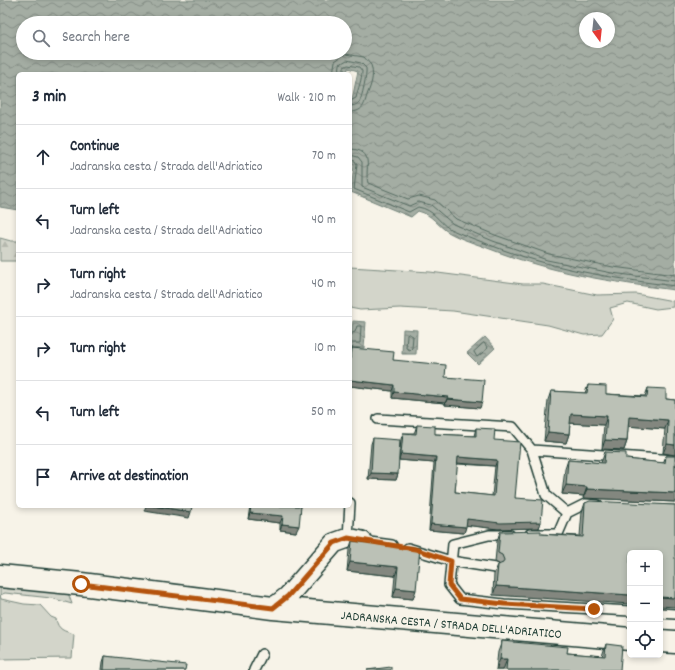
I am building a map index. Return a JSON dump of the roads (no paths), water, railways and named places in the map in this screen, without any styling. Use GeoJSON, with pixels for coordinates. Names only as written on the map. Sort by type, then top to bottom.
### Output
{"type":"FeatureCollection","features":[{"type":"Feature","properties":{"kind":"main road","name":"JADRANSKA CESTA / STRADA DELL'ADRIATICO"},"geometry":{"type":"LineString","coordinates":[[0,576],[81,584],[273,608],[627,639]]}},
{"type":"Feature","properties":{"kind":"main road"},"geometry":{"type":"LineString","coordinates":[[663,641],[675,642]]}},
{"type":"Feature","properties":{"kind":"street"},"geometry":{"type":"LineString","coordinates":[[273,608],[288,596],[334,543],[355,539]]}},
{"type":"Feature","properties":{"kind":"lane"},"geometry":{"type":"LineString","coordinates":[[378,419],[513,427],[532,450],[546,495],[567,513]]}},
{"type":"Feature","properties":{"kind":"lane"},"geometry":{"type":"LineString","coordinates":[[532,450],[675,460]]}},
{"type":"Feature","properties":{"kind":"lane"},"geometry":{"type":"LineString","coordinates":[[608,505],[585,504],[567,513],[558,534],[489,535],[453,544],[449,585],[460,599],[504,604],[594,606],[627,611]]}},
{"type":"Feature","properties":{"kind":"lane"},"geometry":{"type":"LineString","coordinates":[[351,508],[355,539],[415,549],[451,561],[495,568]]}},
{"type":"Feature","properties":{"kind":"lane"},"geometry":{"type":"LineString","coordinates":[[663,613],[675,614]]}},
{"type":"Feature","properties":{"kind":"lane"},"geometry":{"type":"LineString","coordinates":[[254,670],[262,654]]}},
{"type":"Feature","properties":{"kind":"water"},"geometry":{"type":"Polygon","coordinates":[[[0,0],[675,0],[675,290],[581,276],[536,264],[458,237],[448,232],[431,217],[418,211],[411,217],[352,192],[354,165],[352,164],[352,100],[358,71],[348,68],[347,72],[16,72],[16,210],[0,207],[0,0]]]}},
{"type":"Feature","properties":{"kind":"water"},"geometry":{"type":"Polygon","coordinates":[[[353,321],[366,322],[364,348],[352,347],[353,321]]]}},
{"type":"Feature","properties":{"kind":"water"},"geometry":{"type":"Polygon","coordinates":[[[403,329],[417,330],[416,354],[402,354],[403,329]]]}},
{"type":"Feature","properties":{"kind":"water"},"geometry":{"type":"Polygon","coordinates":[[[485,337],[495,348],[478,364],[467,353],[485,337]]]}}]}
